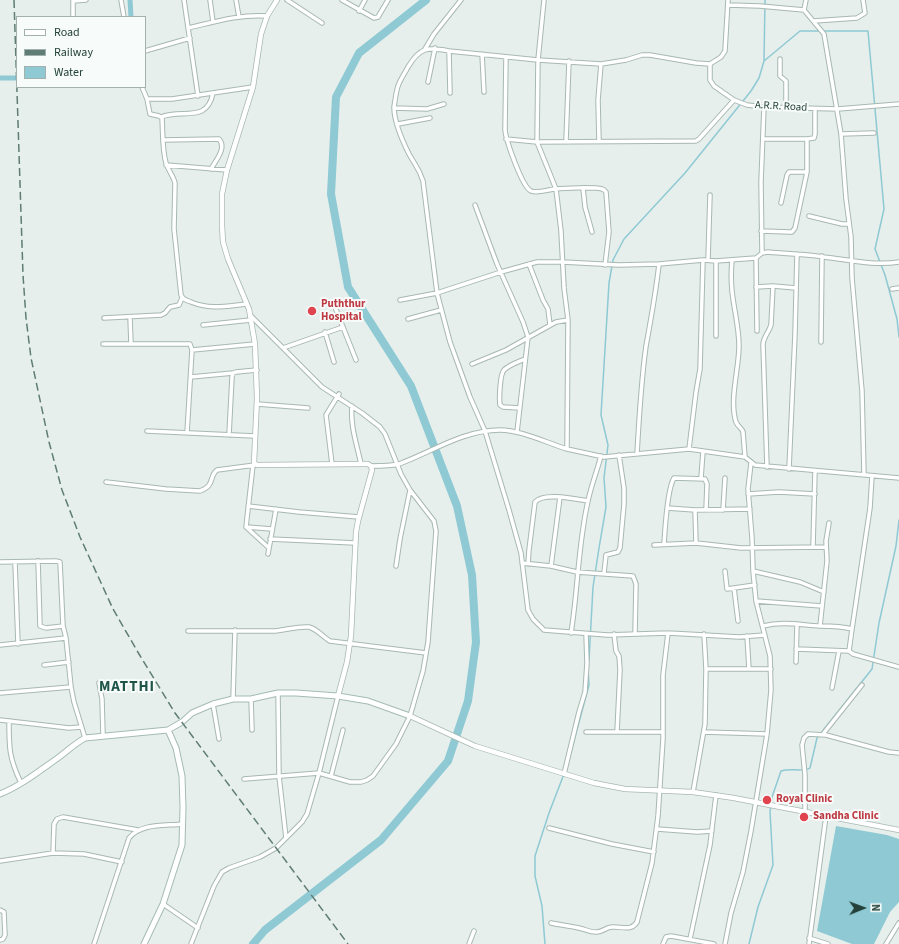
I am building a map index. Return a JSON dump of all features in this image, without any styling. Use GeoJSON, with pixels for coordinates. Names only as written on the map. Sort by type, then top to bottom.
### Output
{"type":"FeatureCollection","features":[{"type":"Feature","properties":{"kind":"main road"},"geometry":{"type":"LineString","coordinates":[[0,794],[21,783],[56,760],[78,741],[85,738],[103,735],[168,730],[182,722],[192,713],[213,704],[233,699],[251,699],[278,693],[296,692],[338,696],[368,702],[410,716]]}},
{"type":"Feature","properties":{"kind":"main road"},"geometry":{"type":"LineString","coordinates":[[144,944],[163,904],[182,845],[182,776],[176,748],[168,730]]}},
{"type":"Feature","properties":{"kind":"street"},"geometry":{"type":"LineString","coordinates":[[73,16],[73,1],[86,0]]}},
{"type":"Feature","properties":{"kind":"street"},"geometry":{"type":"LineString","coordinates":[[121,0],[124,16]]}},
{"type":"Feature","properties":{"kind":"street"},"geometry":{"type":"LineString","coordinates":[[184,0],[198,96]]}},
{"type":"Feature","properties":{"kind":"street"},"geometry":{"type":"LineString","coordinates":[[210,0],[214,22]]}},
{"type":"Feature","properties":{"kind":"street"},"geometry":{"type":"LineString","coordinates":[[236,0],[239,17]]}},
{"type":"Feature","properties":{"kind":"street"},"geometry":{"type":"LineString","coordinates":[[246,527],[254,465],[257,370],[255,344],[250,315],[247,304],[228,259],[224,242],[222,226],[222,194],[227,170],[253,87],[261,34],[266,16],[277,0]]}},
{"type":"Feature","properties":{"kind":"street"},"geometry":{"type":"LineString","coordinates":[[287,0],[322,24]]}},
{"type":"Feature","properties":{"kind":"street"},"geometry":{"type":"LineString","coordinates":[[342,0],[370,17],[376,18],[388,0]]}},
{"type":"Feature","properties":{"kind":"street"},"geometry":{"type":"LineString","coordinates":[[359,11],[365,0]]}},
{"type":"Feature","properties":{"kind":"street"},"geometry":{"type":"LineString","coordinates":[[461,0],[434,34],[425,49],[419,53],[409,65],[398,85],[394,108],[409,154],[420,170],[423,181],[437,293],[441,310],[450,342],[470,397],[485,431],[509,510],[521,553],[528,610],[533,619],[544,630],[571,633],[765,635]]}},
{"type":"Feature","properties":{"kind":"street"},"geometry":{"type":"LineString","coordinates":[[544,0],[538,60],[537,142],[556,189],[568,320],[567,449]]}},
{"type":"Feature","properties":{"kind":"street"},"geometry":{"type":"LineString","coordinates":[[425,49],[435,48],[448,51],[506,57],[601,64],[626,60],[642,55],[650,55],[710,64],[721,57],[725,51],[728,0]]}},
{"type":"Feature","properties":{"kind":"street"},"geometry":{"type":"LineString","coordinates":[[804,10],[806,0]]}},
{"type":"Feature","properties":{"kind":"street"},"geometry":{"type":"LineString","coordinates":[[814,21],[857,18],[865,13],[863,0]]}},
{"type":"Feature","properties":{"kind":"street"},"geometry":{"type":"LineString","coordinates":[[728,5],[804,10],[824,34],[842,134],[862,391],[864,475]]}},
{"type":"Feature","properties":{"kind":"street"},"geometry":{"type":"LineString","coordinates":[[188,28],[239,17],[254,15],[266,16]]}},
{"type":"Feature","properties":{"kind":"street"},"geometry":{"type":"LineString","coordinates":[[146,51],[190,38]]}},
{"type":"Feature","properties":{"kind":"street"},"geometry":{"type":"LineString","coordinates":[[428,82],[435,48]]}},
{"type":"Feature","properties":{"kind":"street"},"geometry":{"type":"LineString","coordinates":[[448,51],[450,93]]}},
{"type":"Feature","properties":{"kind":"street"},"geometry":{"type":"LineString","coordinates":[[482,54],[484,92]]}},
{"type":"Feature","properties":{"kind":"street"},"geometry":{"type":"LineString","coordinates":[[506,57],[506,139],[523,181],[528,189],[534,192],[556,189],[583,188],[601,188],[606,192],[609,232],[607,265]]}},
{"type":"Feature","properties":{"kind":"street"},"geometry":{"type":"LineString","coordinates":[[780,59],[780,76],[785,79],[787,83],[786,108]]}},
{"type":"Feature","properties":{"kind":"street"},"geometry":{"type":"LineString","coordinates":[[566,141],[569,61]]}},
{"type":"Feature","properties":{"kind":"street"},"geometry":{"type":"LineString","coordinates":[[599,141],[598,100],[601,64]]}},
{"type":"Feature","properties":{"kind":"street","name":"A.R.R. Road"},"geometry":{"type":"LineString","coordinates":[[710,64],[710,80],[714,86],[736,101],[747,104],[764,107],[815,109],[872,107],[899,104]]}},
{"type":"Feature","properties":{"kind":"street"},"geometry":{"type":"LineString","coordinates":[[147,99],[172,99],[253,87]]}},
{"type":"Feature","properties":{"kind":"street"},"geometry":{"type":"LineString","coordinates":[[142,88],[147,99],[150,114],[161,117],[203,111],[210,105],[213,93]]}},
{"type":"Feature","properties":{"kind":"street"},"geometry":{"type":"LineString","coordinates":[[506,139],[537,142],[696,141],[736,101]]}},
{"type":"Feature","properties":{"kind":"street"},"geometry":{"type":"LineString","coordinates":[[394,108],[427,109],[444,104]]}},
{"type":"Feature","properties":{"kind":"street"},"geometry":{"type":"LineString","coordinates":[[762,253],[761,231],[764,107]]}},
{"type":"Feature","properties":{"kind":"street"},"geometry":{"type":"LineString","coordinates":[[763,139],[814,138],[816,134],[815,109]]}},
{"type":"Feature","properties":{"kind":"street"},"geometry":{"type":"LineString","coordinates":[[104,318],[164,314],[170,308],[179,305],[182,298],[179,284],[174,229],[175,183],[173,176],[166,165],[161,117]]}},
{"type":"Feature","properties":{"kind":"street"},"geometry":{"type":"LineString","coordinates":[[398,124],[430,118]]}},
{"type":"Feature","properties":{"kind":"street"},"geometry":{"type":"LineString","coordinates":[[842,134],[874,133]]}},
{"type":"Feature","properties":{"kind":"street"},"geometry":{"type":"LineString","coordinates":[[163,140],[220,139],[222,143],[221,152],[211,169]]}},
{"type":"Feature","properties":{"kind":"street"},"geometry":{"type":"LineString","coordinates":[[761,231],[790,232],[794,230],[804,191],[807,172],[807,139]]}},
{"type":"Feature","properties":{"kind":"street"},"geometry":{"type":"LineString","coordinates":[[166,165],[227,170]]}},
{"type":"Feature","properties":{"kind":"street"},"geometry":{"type":"LineString","coordinates":[[781,203],[788,173],[807,172]]}},
{"type":"Feature","properties":{"kind":"street"},"geometry":{"type":"LineString","coordinates":[[583,188],[585,207],[592,232]]}},
{"type":"Feature","properties":{"kind":"street"},"geometry":{"type":"LineString","coordinates":[[708,260],[710,195]]}},
{"type":"Feature","properties":{"kind":"street"},"geometry":{"type":"LineString","coordinates":[[475,205],[501,272],[521,316],[528,337],[524,359],[517,432]]}},
{"type":"Feature","properties":{"kind":"street"},"geometry":{"type":"LineString","coordinates":[[809,216],[842,224],[849,224]]}},
{"type":"Feature","properties":{"kind":"street"},"geometry":{"type":"LineString","coordinates":[[400,300],[437,293],[537,262],[607,265],[659,264],[703,260],[716,261],[756,258],[762,253],[768,252],[822,256],[875,264],[899,262]]}},
{"type":"Feature","properties":{"kind":"street"},"geometry":{"type":"LineString","coordinates":[[789,469],[797,254]]}},
{"type":"Feature","properties":{"kind":"street"},"geometry":{"type":"LineString","coordinates":[[821,342],[822,256]]}},
{"type":"Feature","properties":{"kind":"street"},"geometry":{"type":"LineString","coordinates":[[756,258],[757,331]]}},
{"type":"Feature","properties":{"kind":"street"},"geometry":{"type":"LineString","coordinates":[[689,449],[700,369],[703,260]]}},
{"type":"Feature","properties":{"kind":"street"},"geometry":{"type":"LineString","coordinates":[[732,260],[732,292],[737,320],[739,345],[734,409],[736,422],[743,432],[745,457]]}},
{"type":"Feature","properties":{"kind":"street"},"geometry":{"type":"LineString","coordinates":[[716,261],[716,336]]}},
{"type":"Feature","properties":{"kind":"street"},"geometry":{"type":"LineString","coordinates":[[528,264],[548,309],[550,326]]}},
{"type":"Feature","properties":{"kind":"street"},"geometry":{"type":"LineString","coordinates":[[637,454],[646,347],[653,312],[659,264]]}},
{"type":"Feature","properties":{"kind":"street"},"geometry":{"type":"LineString","coordinates":[[756,287],[773,286],[796,288]]}},
{"type":"Feature","properties":{"kind":"street"},"geometry":{"type":"LineString","coordinates":[[767,466],[763,344],[771,325],[773,286]]}},
{"type":"Feature","properties":{"kind":"street"},"geometry":{"type":"LineString","coordinates":[[892,288],[899,288]]}},
{"type":"Feature","properties":{"kind":"street"},"geometry":{"type":"LineString","coordinates":[[182,298],[213,308],[247,304]]}},
{"type":"Feature","properties":{"kind":"street"},"geometry":{"type":"LineString","coordinates":[[333,302],[356,360]]}},
{"type":"Feature","properties":{"kind":"street"},"geometry":{"type":"LineString","coordinates":[[408,319],[441,310]]}},
{"type":"Feature","properties":{"kind":"street"},"geometry":{"type":"LineString","coordinates":[[244,779],[319,773],[350,782],[361,782],[373,776],[396,744],[410,716],[423,671],[426,653],[436,531],[434,521],[410,490],[401,474],[385,434],[380,427],[338,395],[322,387],[250,315]]}},
{"type":"Feature","properties":{"kind":"street"},"geometry":{"type":"LineString","coordinates":[[130,317],[131,344]]}},
{"type":"Feature","properties":{"kind":"street"},"geometry":{"type":"LineString","coordinates":[[204,325],[251,320]]}},
{"type":"Feature","properties":{"kind":"street"},"geometry":{"type":"LineString","coordinates":[[472,364],[506,350],[556,322],[568,320]]}},
{"type":"Feature","properties":{"kind":"street"},"geometry":{"type":"LineString","coordinates":[[283,348],[325,332],[343,327]]}},
{"type":"Feature","properties":{"kind":"street"},"geometry":{"type":"LineString","coordinates":[[325,332],[334,362]]}},
{"type":"Feature","properties":{"kind":"street"},"geometry":{"type":"LineString","coordinates":[[103,344],[190,344],[192,350],[187,433]]}},
{"type":"Feature","properties":{"kind":"street"},"geometry":{"type":"LineString","coordinates":[[192,350],[255,344]]}},
{"type":"Feature","properties":{"kind":"street"},"geometry":{"type":"LineString","coordinates":[[520,408],[504,407],[500,405],[501,383],[505,368],[524,359]]}},
{"type":"Feature","properties":{"kind":"street"},"geometry":{"type":"LineString","coordinates":[[191,378],[257,370]]}},
{"type":"Feature","properties":{"kind":"street"},"geometry":{"type":"LineString","coordinates":[[229,435],[230,392],[233,373]]}},
{"type":"Feature","properties":{"kind":"street"},"geometry":{"type":"LineString","coordinates":[[332,464],[326,414],[338,395]]}},
{"type":"Feature","properties":{"kind":"street"},"geometry":{"type":"LineString","coordinates":[[257,404],[308,408]]}},
{"type":"Feature","properties":{"kind":"street"},"geometry":{"type":"LineString","coordinates":[[352,406],[352,426],[361,464]]}},
{"type":"Feature","properties":{"kind":"street"},"geometry":{"type":"LineString","coordinates":[[147,430],[255,436]]}},
{"type":"Feature","properties":{"kind":"street"},"geometry":{"type":"LineString","coordinates":[[106,482],[166,489],[200,491],[205,489],[211,483],[214,473],[217,470],[254,465],[368,464],[371,466],[397,464],[429,450],[471,435],[485,431],[500,430],[517,432],[567,449],[602,456],[617,456],[689,449],[745,457],[755,465],[898,478]]}},
{"type":"Feature","properties":{"kind":"street"},"geometry":{"type":"LineString","coordinates":[[701,478],[703,451]]}},
{"type":"Feature","properties":{"kind":"street"},"geometry":{"type":"LineString","coordinates":[[571,633],[576,604],[577,572],[588,501],[602,456]]}},
{"type":"Feature","properties":{"kind":"street"},"geometry":{"type":"LineString","coordinates":[[602,573],[606,555],[618,552],[620,548],[624,488],[617,456]]}},
{"type":"Feature","properties":{"kind":"street"},"geometry":{"type":"LineString","coordinates":[[725,944],[731,914],[743,872],[756,802],[770,707],[771,669],[765,635],[756,601],[752,571],[752,547],[748,494],[751,463]]}},
{"type":"Feature","properties":{"kind":"street"},"geometry":{"type":"LineString","coordinates":[[191,944],[214,886],[222,872],[260,857],[276,848],[302,822],[307,814],[319,773],[350,644],[355,543],[359,517],[372,470],[371,466]]}},
{"type":"Feature","properties":{"kind":"street"},"geometry":{"type":"LineString","coordinates":[[813,547],[815,471]]}},
{"type":"Feature","properties":{"kind":"street"},"geometry":{"type":"LineString","coordinates":[[849,651],[870,508],[872,476]]}},
{"type":"Feature","properties":{"kind":"street"},"geometry":{"type":"LineString","coordinates":[[664,544],[667,508],[674,478],[705,479],[707,484],[706,510]]}},
{"type":"Feature","properties":{"kind":"street"},"geometry":{"type":"LineString","coordinates":[[723,510],[725,478]]}},
{"type":"Feature","properties":{"kind":"street"},"geometry":{"type":"LineString","coordinates":[[396,566],[410,490]]}},
{"type":"Feature","properties":{"kind":"street"},"geometry":{"type":"LineString","coordinates":[[748,494],[779,492],[815,494]]}},
{"type":"Feature","properties":{"kind":"street"},"geometry":{"type":"LineString","coordinates":[[528,564],[528,550],[535,502],[541,498],[560,497],[588,501]]}},
{"type":"Feature","properties":{"kind":"street"},"geometry":{"type":"LineString","coordinates":[[551,566],[560,497]]}},
{"type":"Feature","properties":{"kind":"street"},"geometry":{"type":"LineString","coordinates":[[248,506],[359,517]]}},
{"type":"Feature","properties":{"kind":"street"},"geometry":{"type":"LineString","coordinates":[[667,508],[695,510],[750,509]]}},
{"type":"Feature","properties":{"kind":"street"},"geometry":{"type":"LineString","coordinates":[[268,554],[276,509]]}},
{"type":"Feature","properties":{"kind":"street"},"geometry":{"type":"LineString","coordinates":[[695,510],[696,543]]}},
{"type":"Feature","properties":{"kind":"street"},"geometry":{"type":"LineString","coordinates":[[820,626],[827,561],[826,547],[829,523]]}},
{"type":"Feature","properties":{"kind":"street"},"geometry":{"type":"LineString","coordinates":[[246,527],[272,529]]}},
{"type":"Feature","properties":{"kind":"street"},"geometry":{"type":"LineString","coordinates":[[246,527],[269,548]]}},
{"type":"Feature","properties":{"kind":"street"},"geometry":{"type":"LineString","coordinates":[[270,539],[355,543]]}},
{"type":"Feature","properties":{"kind":"street"},"geometry":{"type":"LineString","coordinates":[[654,545],[696,543],[741,548],[826,547]]}},
{"type":"Feature","properties":{"kind":"street"},"geometry":{"type":"LineString","coordinates":[[38,561],[40,626],[46,628],[63,626]]}},
{"type":"Feature","properties":{"kind":"street"},"geometry":{"type":"LineString","coordinates":[[0,562],[60,562],[63,626],[66,638],[71,687],[85,738]]}},
{"type":"Feature","properties":{"kind":"street"},"geometry":{"type":"LineString","coordinates":[[15,562],[18,644]]}},
{"type":"Feature","properties":{"kind":"street"},"geometry":{"type":"LineString","coordinates":[[522,563],[551,566],[577,572],[633,576],[636,584],[635,634]]}},
{"type":"Feature","properties":{"kind":"street"},"geometry":{"type":"LineString","coordinates":[[725,571],[726,588],[728,589],[755,585]]}},
{"type":"Feature","properties":{"kind":"street"},"geometry":{"type":"LineString","coordinates":[[752,571],[772,574],[800,582],[824,592]]}},
{"type":"Feature","properties":{"kind":"street"},"geometry":{"type":"LineString","coordinates":[[734,588],[738,621]]}},
{"type":"Feature","properties":{"kind":"street"},"geometry":{"type":"LineString","coordinates":[[756,601],[822,606]]}},
{"type":"Feature","properties":{"kind":"street"},"geometry":{"type":"LineString","coordinates":[[763,626],[774,623],[834,626],[852,629]]}},
{"type":"Feature","properties":{"kind":"street"},"geometry":{"type":"LineString","coordinates":[[796,662],[797,624]]}},
{"type":"Feature","properties":{"kind":"street"},"geometry":{"type":"LineString","coordinates":[[188,631],[277,631],[311,627],[330,641],[426,653]]}},
{"type":"Feature","properties":{"kind":"street"},"geometry":{"type":"LineString","coordinates":[[233,699],[236,630]]}},
{"type":"Feature","properties":{"kind":"street"},"geometry":{"type":"LineString","coordinates":[[562,773],[585,692],[585,633]]}},
{"type":"Feature","properties":{"kind":"street"},"geometry":{"type":"LineString","coordinates":[[551,923],[596,932],[612,927],[622,929],[630,928],[635,925],[644,896],[654,852],[657,829],[663,732],[663,675],[668,633]]}},
{"type":"Feature","properties":{"kind":"street"},"geometry":{"type":"LineString","coordinates":[[614,634],[615,646],[619,656],[620,670],[617,732]]}},
{"type":"Feature","properties":{"kind":"street"},"geometry":{"type":"LineString","coordinates":[[693,792],[704,732],[706,709],[704,634]]}},
{"type":"Feature","properties":{"kind":"street"},"geometry":{"type":"LineString","coordinates":[[747,636],[749,668]]}},
{"type":"Feature","properties":{"kind":"street"},"geometry":{"type":"LineString","coordinates":[[0,645],[66,638]]}},
{"type":"Feature","properties":{"kind":"street"},"geometry":{"type":"LineString","coordinates":[[796,649],[849,651],[853,654],[899,667]]}},
{"type":"Feature","properties":{"kind":"street"},"geometry":{"type":"LineString","coordinates":[[832,688],[838,651]]}},
{"type":"Feature","properties":{"kind":"street"},"geometry":{"type":"LineString","coordinates":[[44,665],[69,662]]}},
{"type":"Feature","properties":{"kind":"street"},"geometry":{"type":"LineString","coordinates":[[706,669],[771,669]]}},
{"type":"Feature","properties":{"kind":"street"},"geometry":{"type":"LineString","coordinates":[[99,683],[102,699],[103,735]]}},
{"type":"Feature","properties":{"kind":"street"},"geometry":{"type":"LineString","coordinates":[[825,735],[862,685]]}},
{"type":"Feature","properties":{"kind":"street"},"geometry":{"type":"LineString","coordinates":[[0,693],[71,687]]}},
{"type":"Feature","properties":{"kind":"street"},"geometry":{"type":"LineString","coordinates":[[278,693],[278,776],[286,838]]}},
{"type":"Feature","properties":{"kind":"street"},"geometry":{"type":"LineString","coordinates":[[251,699],[252,730]]}},
{"type":"Feature","properties":{"kind":"street"},"geometry":{"type":"LineString","coordinates":[[213,704],[219,739]]}},
{"type":"Feature","properties":{"kind":"street"},"geometry":{"type":"LineString","coordinates":[[410,716],[475,746],[594,783],[625,789],[693,792],[716,795],[776,805],[805,813],[899,830]]}},
{"type":"Feature","properties":{"kind":"street"},"geometry":{"type":"LineString","coordinates":[[0,720],[69,728],[81,727]]}},
{"type":"Feature","properties":{"kind":"street"},"geometry":{"type":"LineString","coordinates":[[9,721],[9,745],[12,764],[21,783]]}},
{"type":"Feature","properties":{"kind":"street"},"geometry":{"type":"LineString","coordinates":[[331,776],[343,730]]}},
{"type":"Feature","properties":{"kind":"street"},"geometry":{"type":"LineString","coordinates":[[586,732],[663,732]]}},
{"type":"Feature","properties":{"kind":"street"},"geometry":{"type":"LineString","coordinates":[[704,732],[767,734]]}},
{"type":"Feature","properties":{"kind":"street"},"geometry":{"type":"LineString","coordinates":[[805,813],[805,775],[802,745],[804,738],[808,734],[825,735],[889,752],[899,753]]}},
{"type":"Feature","properties":{"kind":"street"},"geometry":{"type":"LineString","coordinates":[[690,939],[704,878],[716,795]]}},
{"type":"Feature","properties":{"kind":"street"},"geometry":{"type":"LineString","coordinates":[[809,944],[826,816]]}},
{"type":"Feature","properties":{"kind":"street"},"geometry":{"type":"LineString","coordinates":[[53,853],[54,824],[57,819],[63,817],[138,830]]}},
{"type":"Feature","properties":{"kind":"street"},"geometry":{"type":"LineString","coordinates":[[94,944],[129,838],[138,830],[144,828],[183,824]]}},
{"type":"Feature","properties":{"kind":"street"},"geometry":{"type":"LineString","coordinates":[[549,828],[612,844],[654,852]]}},
{"type":"Feature","properties":{"kind":"street"},"geometry":{"type":"LineString","coordinates":[[657,829],[697,832],[712,831]]}},
{"type":"Feature","properties":{"kind":"street"},"geometry":{"type":"LineString","coordinates":[[0,861],[53,853],[84,854],[122,862]]}},
{"type":"Feature","properties":{"kind":"street"},"geometry":{"type":"LineString","coordinates":[[163,904],[198,928]]}},
{"type":"Feature","properties":{"kind":"street"},"geometry":{"type":"LineString","coordinates":[[0,910],[4,912],[5,935],[3,939],[0,940]]}},
{"type":"Feature","properties":{"kind":"street"},"geometry":{"type":"LineString","coordinates":[[886,944],[899,923]]}},
{"type":"Feature","properties":{"kind":"street"},"geometry":{"type":"LineString","coordinates":[[469,944],[474,931]]}},
{"type":"Feature","properties":{"kind":"street"},"geometry":{"type":"LineString","coordinates":[[662,944],[668,936],[690,939],[701,943],[714,944]]}},
{"type":"Feature","properties":{"kind":"street"},"geometry":{"type":"LineString","coordinates":[[809,938],[828,944]]}},
{"type":"Feature","properties":{"kind":"water"},"geometry":{"type":"Polygon","coordinates":[[[836,826],[887,835],[899,839],[899,902],[890,912],[874,944],[852,944],[817,931],[836,826]]]}},
{"type":"Feature","properties":{"kind":"waterway"},"geometry":{"type":"LineString","coordinates":[[130,0],[131,16]]}},
{"type":"Feature","properties":{"kind":"waterway"},"geometry":{"type":"LineString","coordinates":[[253,944],[265,930],[381,840],[448,761],[468,701],[476,642],[472,575],[457,506],[411,386],[348,287],[331,194],[336,97],[359,53],[426,0]]}},
{"type":"Feature","properties":{"kind":"waterway"},"geometry":{"type":"LineString","coordinates":[[589,660],[593,587],[606,507],[604,478],[608,445],[601,415],[609,283],[613,260],[624,239],[685,173],[751,91],[759,78],[764,61],[765,0]]}},
{"type":"Feature","properties":{"kind":"waterway"},"geometry":{"type":"LineString","coordinates":[[764,61],[800,31],[868,31],[884,209],[875,249],[885,275],[897,319],[899,337]]}},
{"type":"Feature","properties":{"kind":"waterway"},"geometry":{"type":"LineString","coordinates":[[0,78],[16,78]]}},
{"type":"Feature","properties":{"kind":"waterway"},"geometry":{"type":"LineString","coordinates":[[749,944],[758,907],[773,865],[770,812],[772,797],[781,771],[804,770],[810,768],[817,738],[872,669],[879,623],[896,546],[899,520]]}},
{"type":"Feature","properties":{"kind":"waterway"},"geometry":{"type":"LineString","coordinates":[[571,752],[589,685],[588,670]]}},
{"type":"Feature","properties":{"kind":"waterway"},"geometry":{"type":"LineString","coordinates":[[545,944],[542,906],[535,876],[535,856],[564,774]]}},
{"type":"Feature","properties":{"kind":"railway"},"geometry":{"type":"LineString","coordinates":[[14,0],[16,61]]}},
{"type":"Feature","properties":{"kind":"railway"},"geometry":{"type":"LineString","coordinates":[[17,88],[23,275],[31,358],[49,442],[62,490],[80,537],[113,609],[175,713],[348,944]]}},
{"type":"Feature","properties":{"kind":"place","name":"Puththur Hospital"},"geometry":{"type":"Point","coordinates":[312,311]}},
{"type":"Feature","properties":{"kind":"place","name":"Royal Clinic"},"geometry":{"type":"Point","coordinates":[767,800]}},
{"type":"Feature","properties":{"kind":"place","name":"Sandha Clinic"},"geometry":{"type":"Point","coordinates":[804,817]}},
{"type":"Feature","properties":{"kind":"district","name":"MATTHI"},"geometry":{"type":"Point","coordinates":[127,688]}}]}
